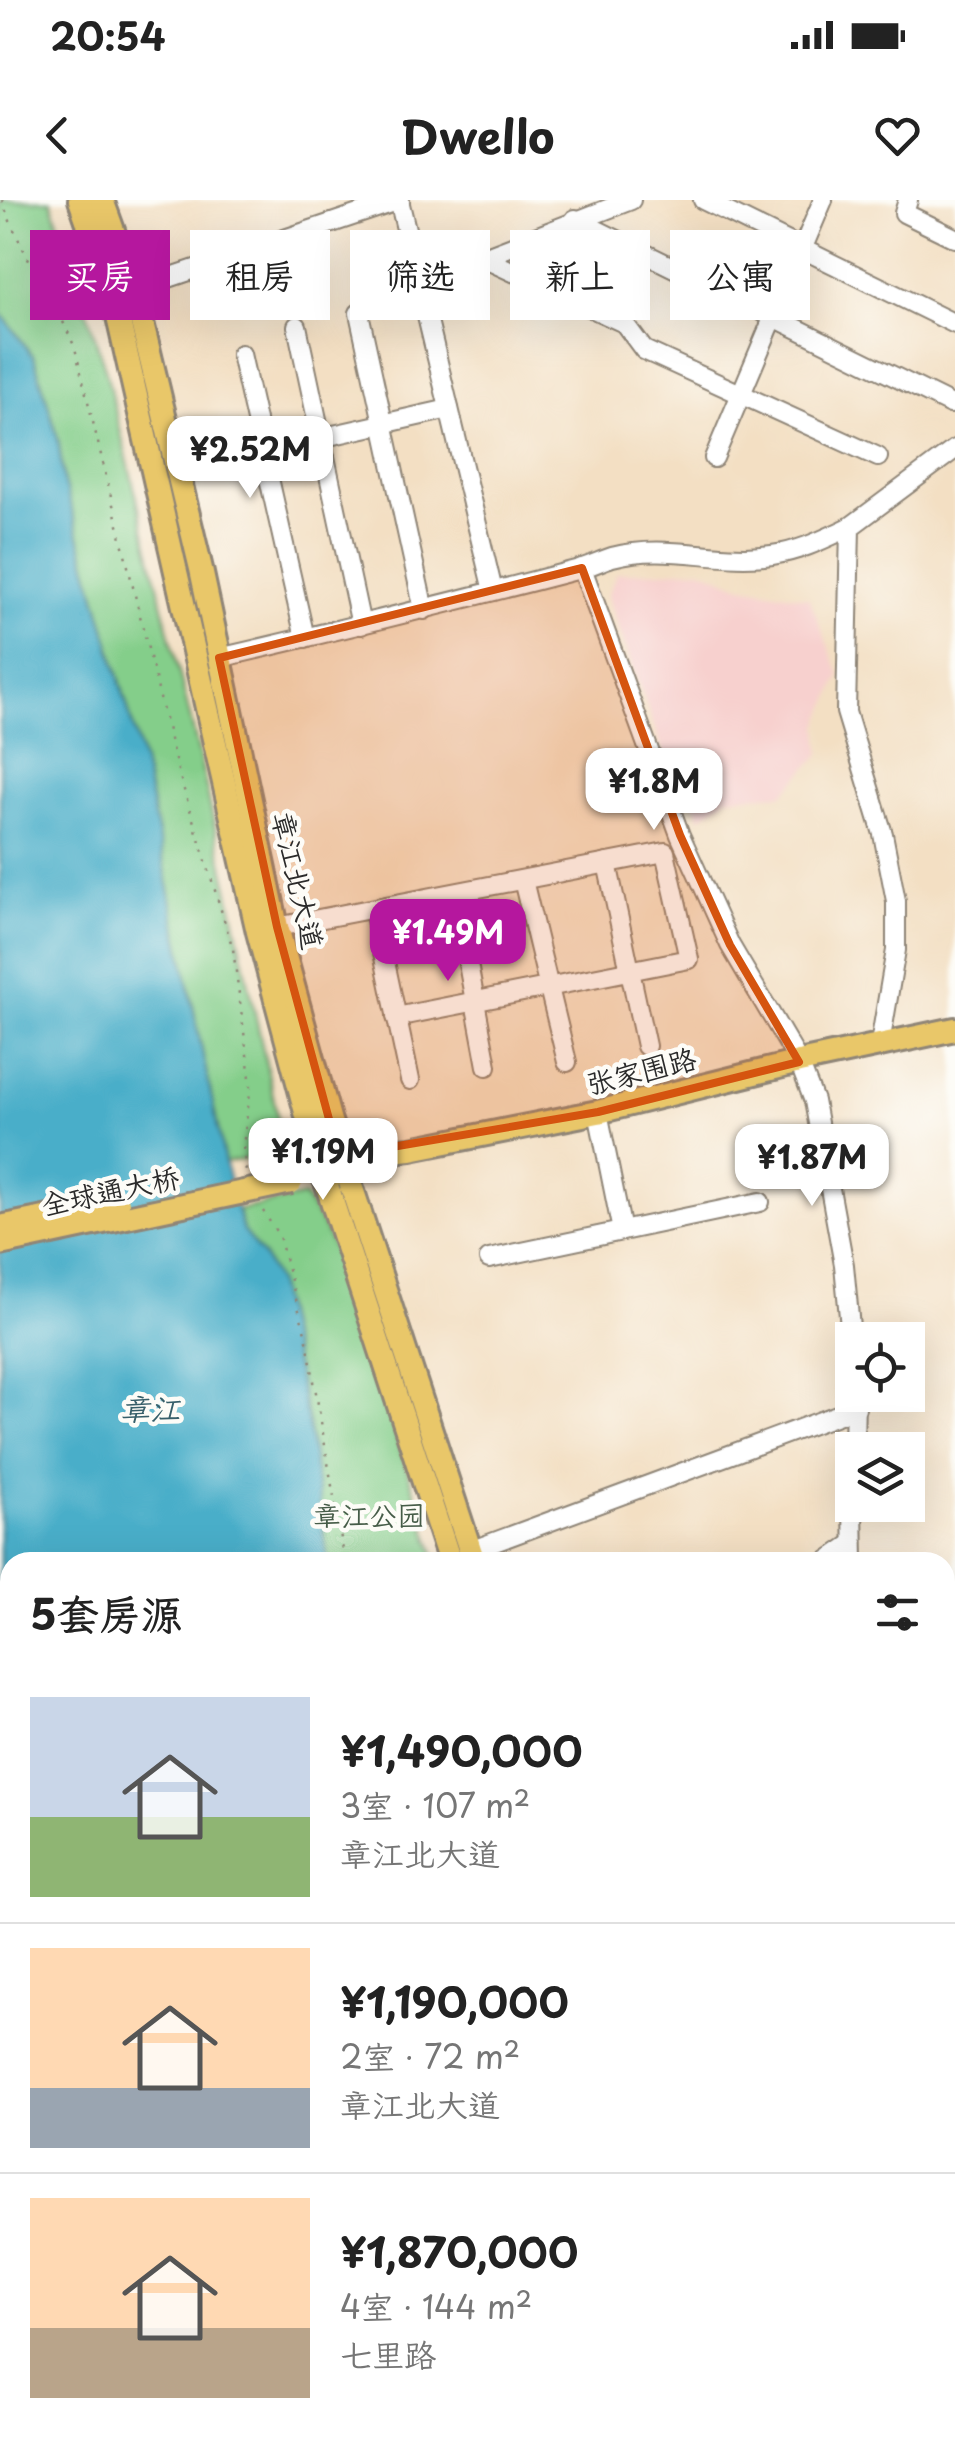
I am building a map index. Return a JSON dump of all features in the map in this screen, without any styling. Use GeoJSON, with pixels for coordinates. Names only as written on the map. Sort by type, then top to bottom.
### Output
{"type":"FeatureCollection","features":[{"type":"Feature","properties":{"kind":"main road","name":"章江北大道"},"geometry":{"type":"LineString","coordinates":[[80,200],[94,230]]}},
{"type":"Feature","properties":{"kind":"main road","name":"章江北大道"},"geometry":{"type":"LineString","coordinates":[[102,200],[109,230]]}},
{"type":"Feature","properties":{"kind":"main road","name":"章江北大道"},"geometry":{"type":"LineString","coordinates":[[130,320],[258,932],[332,1166],[463,1552]]}},
{"type":"Feature","properties":{"kind":"main road","name":"章江北大道"},"geometry":{"type":"LineString","coordinates":[[132,320],[176,470],[332,1166]]}},
{"type":"Feature","properties":{"kind":"main road","name":"张家围路"},"geometry":{"type":"LineString","coordinates":[[290,1175],[598,1112],[799,1062],[955,1029]]}},
{"type":"Feature","properties":{"kind":"main road","name":"全球通大桥"},"geometry":{"type":"LineString","coordinates":[[0,1227],[290,1175]]}},
{"type":"Feature","properties":{"kind":"main road","name":"全球通大桥"},"geometry":{"type":"LineString","coordinates":[[0,1244],[290,1175]]}},
{"type":"Feature","properties":{"kind":"street"},"geometry":{"type":"LineString","coordinates":[[170,277],[400,200],[407,230]]}},
{"type":"Feature","properties":{"kind":"street"},"geometry":{"type":"LineString","coordinates":[[490,255],[630,200]]}},
{"type":"Feature","properties":{"kind":"street"},"geometry":{"type":"LineString","coordinates":[[702,200],[763,230]]}},
{"type":"Feature","properties":{"kind":"street"},"geometry":{"type":"LineString","coordinates":[[810,230],[823,200]]}},
{"type":"Feature","properties":{"kind":"street"},"geometry":{"type":"LineString","coordinates":[[908,200],[904,213],[955,238]]}},
{"type":"Feature","properties":{"kind":"street"},"geometry":{"type":"LineString","coordinates":[[575,219],[670,266]]}},
{"type":"Feature","properties":{"kind":"street"},"geometry":{"type":"LineString","coordinates":[[810,253],[955,324]]}},
{"type":"Feature","properties":{"kind":"street"},"geometry":{"type":"LineString","coordinates":[[490,261],[624,324],[644,350],[878,456]]}},
{"type":"Feature","properties":{"kind":"street"},"geometry":{"type":"LineString","coordinates":[[361,320],[424,610]]}},
{"type":"Feature","properties":{"kind":"street"},"geometry":{"type":"LineString","coordinates":[[428,320],[493,591]]}},
{"type":"Feature","properties":{"kind":"street"},"geometry":{"type":"LineString","coordinates":[[714,458],[773,320]]}},
{"type":"Feature","properties":{"kind":"street"},"geometry":{"type":"LineString","coordinates":[[780,320],[950,404]]}},
{"type":"Feature","properties":{"kind":"street"},"geometry":{"type":"LineString","coordinates":[[297,326],[361,624]]}},
{"type":"Feature","properties":{"kind":"street"},"geometry":{"type":"LineString","coordinates":[[241,354],[305,638]]}},
{"type":"Feature","properties":{"kind":"street"},"geometry":{"type":"LineString","coordinates":[[176,470],[450,409]]}},
{"type":"Feature","properties":{"kind":"street"},"geometry":{"type":"LineString","coordinates":[[220,658],[424,610],[612,557],[649,551],[768,556],[808,547],[850,526],[955,449]]}},
{"type":"Feature","properties":{"kind":"street"},"geometry":{"type":"LineString","coordinates":[[850,526],[846,712],[883,834],[896,900],[896,950],[880,1044]]}},
{"type":"Feature","properties":{"kind":"street"},"geometry":{"type":"LineString","coordinates":[[582,568],[680,835],[730,945],[799,1062],[814,1101],[830,1176],[850,1322]]}},
{"type":"Feature","properties":{"kind":"street"},"geometry":{"type":"LineString","coordinates":[[277,928],[665,852],[689,960],[396,1017]]}},
{"type":"Feature","properties":{"kind":"street"},"geometry":{"type":"LineString","coordinates":[[607,864],[646,1046]]}},
{"type":"Feature","properties":{"kind":"street"},"geometry":{"type":"LineString","coordinates":[[523,880],[567,1062]]}},
{"type":"Feature","properties":{"kind":"street"},"geometry":{"type":"LineString","coordinates":[[455,894],[487,1066]]}},
{"type":"Feature","properties":{"kind":"street"},"geometry":{"type":"LineString","coordinates":[[374,910],[410,1080]]}},
{"type":"Feature","properties":{"kind":"street"},"geometry":{"type":"LineString","coordinates":[[598,1112],[622,1231]]}},
{"type":"Feature","properties":{"kind":"street"},"geometry":{"type":"LineString","coordinates":[[489,1259],[760,1202]]}},
{"type":"Feature","properties":{"kind":"street"},"geometry":{"type":"LineString","coordinates":[[482,1552],[835,1409]]}},
{"type":"Feature","properties":{"kind":"street"},"geometry":{"type":"LineString","coordinates":[[853,1522],[853,1552]]}},
{"type":"Feature","properties":{"kind":"path"},"geometry":{"type":"LineString","coordinates":[[2,200],[11,226],[60,310],[75,348],[176,764],[233,949],[251,1085],[243,1146],[249,1184]]}},
{"type":"Feature","properties":{"kind":"path"},"geometry":{"type":"LineString","coordinates":[[262,1209],[279,1236],[303,1324],[343,1552]]}},
{"type":"Feature","properties":{"kind":"highlighted area"},"geometry":{"type":"Polygon","coordinates":[[[582,568],[680,835],[730,945],[799,1062],[598,1112],[339,1156],[277,927],[219,658],[582,568]]]}},
{"type":"Feature","properties":{"kind":"shaded area"},"geometry":{"type":"Polygon","coordinates":[[[701,569],[742,586],[809,598],[840,675],[819,726],[821,753],[783,794],[727,797],[700,818],[682,765],[666,759],[607,596],[617,573],[701,569]]]}},
{"type":"Feature","properties":{"kind":"green space"},"geometry":{"type":"Polygon","coordinates":[[[0,200],[51,200],[61,230],[30,230],[30,320],[90,320],[105,368],[198,750],[285,1151],[225,1163],[143,762],[64,483],[58,439],[34,357],[0,312],[0,200]]]}},
{"type":"Feature","properties":{"kind":"green space","name":"章江公园"},"geometry":{"type":"Polygon","coordinates":[[[304,1196],[323,1226],[343,1271],[434,1552],[327,1552],[308,1424],[277,1282],[243,1231],[238,1210],[304,1196]]]}},
{"type":"Feature","properties":{"kind":"water","name":"章江"},"geometry":{"type":"Polygon","coordinates":[[[0,312],[34,357],[58,439],[64,483],[143,762],[225,1163],[243,1231],[277,1282],[308,1424],[327,1552],[0,1552],[0,312]]]}}]}
